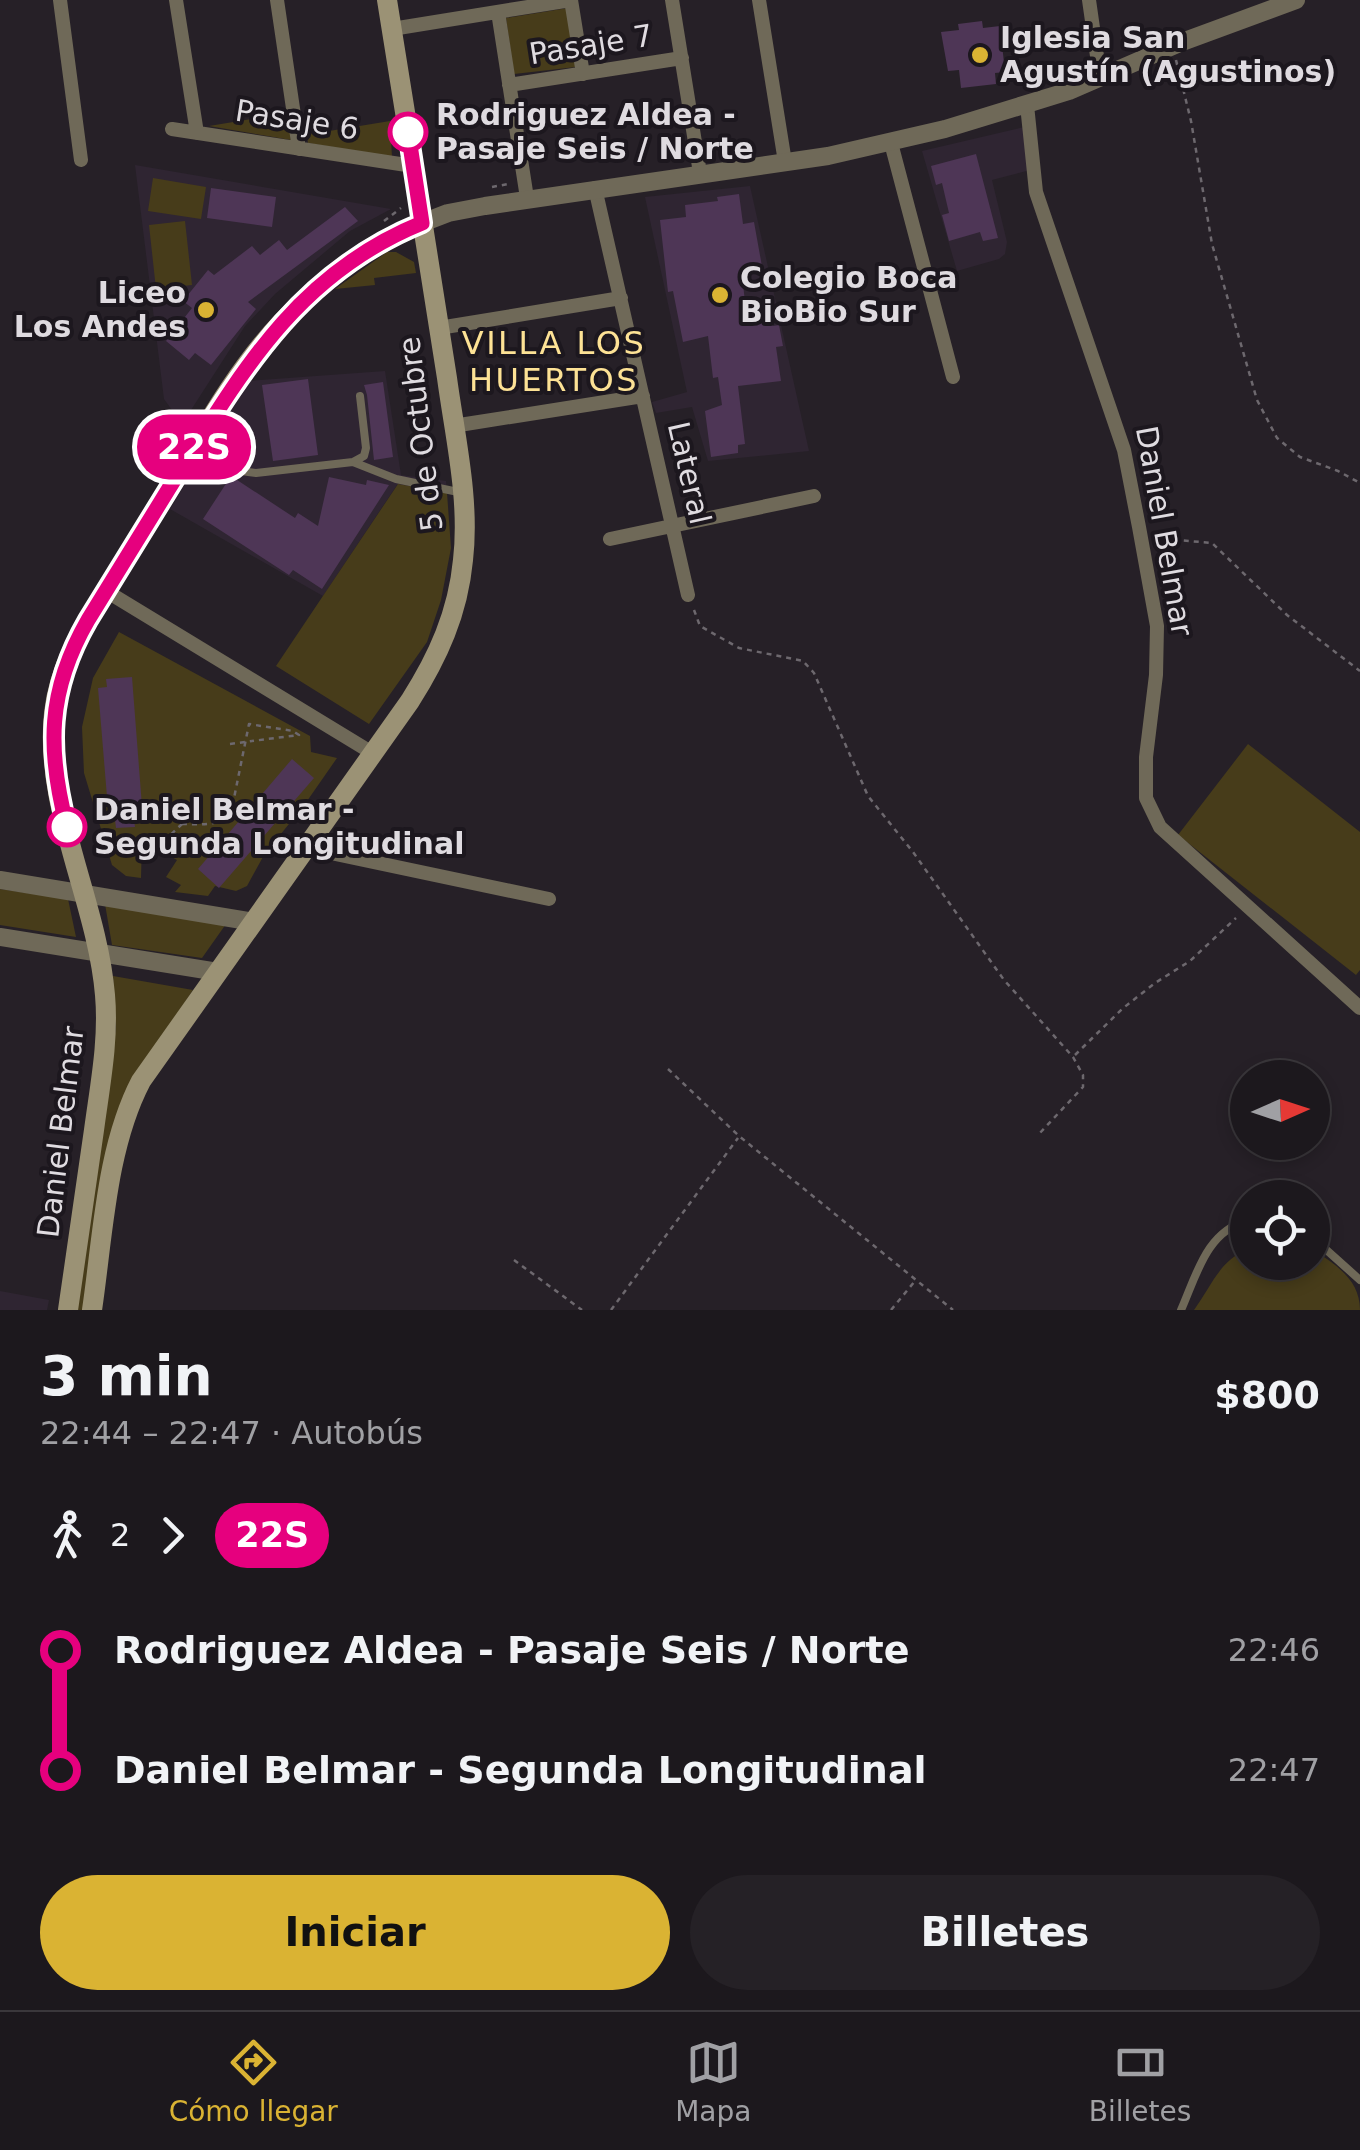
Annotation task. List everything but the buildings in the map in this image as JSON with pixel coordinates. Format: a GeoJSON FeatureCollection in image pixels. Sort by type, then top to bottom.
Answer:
{"type":"FeatureCollection","features":[{"type":"Feature","properties":{"kind":"main road","name":"5 de Octubre"},"geometry":{"type":"LineString","coordinates":[[218,972],[426,677],[456,606],[464,557],[463,494],[387,0]]}},
{"type":"Feature","properties":{"kind":"main road","name":"Daniel Belmar"},"geometry":{"type":"LineString","coordinates":[[68,1310],[105,1052],[106,1007],[100,953],[57,784],[53,727],[67,662],[106,591],[242,372],[282,322],[329,279],[420,213]]}},
{"type":"Feature","properties":{"kind":"main road"},"geometry":{"type":"LineString","coordinates":[[381,242],[408,248],[430,266]]}},
{"type":"Feature","properties":{"kind":"main road","name":"Daniel Belmar"},"geometry":{"type":"LineString","coordinates":[[92,1310],[114,1154],[126,1113],[150,1066],[218,972]]}},
{"type":"Feature","properties":{"kind":"street"},"geometry":{"type":"LineString","coordinates":[[60,0],[82,160]]}},
{"type":"Feature","properties":{"kind":"street"},"geometry":{"type":"LineString","coordinates":[[176,0],[197,132]]}},
{"type":"Feature","properties":{"kind":"street"},"geometry":{"type":"LineString","coordinates":[[277,0],[299,149]]}},
{"type":"Feature","properties":{"kind":"street"},"geometry":{"type":"LineString","coordinates":[[392,30],[571,0],[583,74]]}},
{"type":"Feature","properties":{"kind":"street"},"geometry":{"type":"LineString","coordinates":[[672,0],[700,174]]}},
{"type":"Feature","properties":{"kind":"street"},"geometry":{"type":"LineString","coordinates":[[760,0],[784,162]]}},
{"type":"Feature","properties":{"kind":"street"},"geometry":{"type":"LineString","coordinates":[[1089,0],[1100,77]]}},
{"type":"Feature","properties":{"kind":"street","name":"Daniel Belmar"},"geometry":{"type":"LineString","coordinates":[[420,213],[462,210],[526,190],[595,188],[891,143],[1027,106],[1296,0]]}},
{"type":"Feature","properties":{"kind":"street"},"geometry":{"type":"LineString","coordinates":[[498,12],[526,190]]}},
{"type":"Feature","properties":{"kind":"street","name":"Pasaje 7"},"geometry":{"type":"LineString","coordinates":[[509,85],[682,58]]}},
{"type":"Feature","properties":{"kind":"street","name":"Daniel Belmar"},"geometry":{"type":"LineString","coordinates":[[1027,106],[1036,192],[1124,450],[1157,626],[1146,798],[1160,827],[1360,1008]]}},
{"type":"Feature","properties":{"kind":"street","name":"Pasaje 6"},"geometry":{"type":"LineString","coordinates":[[172,129],[413,166]]}},
{"type":"Feature","properties":{"kind":"street"},"geometry":{"type":"LineString","coordinates":[[891,143],[953,377]]}},
{"type":"Feature","properties":{"kind":"street","name":"Lateral"},"geometry":{"type":"LineString","coordinates":[[595,188],[688,595]]}},
{"type":"Feature","properties":{"kind":"street"},"geometry":{"type":"LineString","coordinates":[[439,328],[620,298]]}},
{"type":"Feature","properties":{"kind":"street"},"geometry":{"type":"LineString","coordinates":[[454,426],[643,396]]}},
{"type":"Feature","properties":{"kind":"street"},"geometry":{"type":"LineString","coordinates":[[610,539],[814,496]]}},
{"type":"Feature","properties":{"kind":"street"},"geometry":{"type":"LineString","coordinates":[[106,591],[374,754]]}},
{"type":"Feature","properties":{"kind":"street"},"geometry":{"type":"LineString","coordinates":[[306,848],[549,899]]}},
{"type":"Feature","properties":{"kind":"street"},"geometry":{"type":"LineString","coordinates":[[0,880],[254,922]]}},
{"type":"Feature","properties":{"kind":"street"},"geometry":{"type":"LineString","coordinates":[[0,937],[218,972]]}},
{"type":"Feature","properties":{"kind":"lane"},"geometry":{"type":"LineString","coordinates":[[196,444],[231,469],[242,472],[353,462],[364,456],[366,448],[360,396]]}},
{"type":"Feature","properties":{"kind":"lane"},"geometry":{"type":"LineString","coordinates":[[353,462],[396,479],[463,494]]}},
{"type":"Feature","properties":{"kind":"lane"},"geometry":{"type":"LineString","coordinates":[[1181,1310],[1212,1244],[1230,1227]]}},
{"type":"Feature","properties":{"kind":"lane"},"geometry":{"type":"LineString","coordinates":[[1330,1253],[1360,1280]]}},
{"type":"Feature","properties":{"kind":"path"},"geometry":{"type":"LineString","coordinates":[[1172,46],[1188,106],[1212,244],[1257,400],[1277,438],[1300,457],[1360,482]]}},
{"type":"Feature","properties":{"kind":"path"},"geometry":{"type":"LineString","coordinates":[[488,188],[526,190]]}},
{"type":"Feature","properties":{"kind":"path"},"geometry":{"type":"LineString","coordinates":[[386,219],[402,207],[420,213]]}},
{"type":"Feature","properties":{"kind":"path"},"geometry":{"type":"LineString","coordinates":[[1142,545],[1177,540],[1212,544],[1288,615],[1360,671]]}},
{"type":"Feature","properties":{"kind":"path"},"geometry":{"type":"LineString","coordinates":[[688,595],[700,626],[739,648],[803,661],[814,673],[868,796],[1004,980],[1073,1057],[1083,1074],[1082,1087],[1038,1135]]}},
{"type":"Feature","properties":{"kind":"path"},"geometry":{"type":"LineString","coordinates":[[164,841],[182,824],[220,822],[231,814],[246,742],[249,724],[299,734],[246,742],[230,744]]}},
{"type":"Feature","properties":{"kind":"path"},"geometry":{"type":"LineString","coordinates":[[1073,1057],[1122,1009],[1190,961],[1248,907]]}},
{"type":"Feature","properties":{"kind":"path"},"geometry":{"type":"LineString","coordinates":[[668,1068],[739,1136],[953,1310]]}},
{"type":"Feature","properties":{"kind":"path"},"geometry":{"type":"LineString","coordinates":[[611,1310],[739,1136]]}},
{"type":"Feature","properties":{"kind":"path"},"geometry":{"type":"LineString","coordinates":[[514,1260],[582,1310]]}},
{"type":"Feature","properties":{"kind":"path"},"geometry":{"type":"LineString","coordinates":[[891,1310],[916,1280]]}},
{"type":"Feature","properties":{"kind":"shaded area"},"geometry":{"type":"Polygon","coordinates":[[[568,8],[576,67],[514,74],[506,18],[568,8]]]}},
{"type":"Feature","properties":{"kind":"shaded area"},"geometry":{"type":"Polygon","coordinates":[[[287,113],[291,140],[209,126],[287,113]]]}},
{"type":"Feature","properties":{"kind":"shaded area"},"geometry":{"type":"Polygon","coordinates":[[[390,121],[392,157],[308,143],[306,129],[323,132],[390,121]]]}},
{"type":"Feature","properties":{"kind":"shaded area"},"geometry":{"type":"Polygon","coordinates":[[[1024,127],[1030,170],[992,180],[1007,242],[1005,254],[957,271],[922,151],[1024,127]]]}},
{"type":"Feature","properties":{"kind":"shaded area","name":"Liceo Los Andes"},"geometry":{"type":"Polygon","coordinates":[[[135,165],[391,209],[350,231],[275,294],[245,326],[182,424],[164,399],[135,165]]]}},
{"type":"Feature","properties":{"kind":"shaded area"},"geometry":{"type":"Polygon","coordinates":[[[153,178],[206,187],[201,219],[148,211],[153,178]]]}},
{"type":"Feature","properties":{"kind":"shaded area","name":"Colegio Boca BioBio Sur"},"geometry":{"type":"Polygon","coordinates":[[[750,186],[809,451],[708,461],[692,407],[656,413],[652,402],[687,392],[645,197],[750,186]]]}},
{"type":"Feature","properties":{"kind":"shaded area"},"geometry":{"type":"Polygon","coordinates":[[[185,221],[192,285],[156,289],[149,225],[185,221]]]}},
{"type":"Feature","properties":{"kind":"shaded area"},"geometry":{"type":"Polygon","coordinates":[[[387,252],[396,252],[414,262],[416,273],[374,278],[375,285],[335,289],[387,252]]]}},
{"type":"Feature","properties":{"kind":"shaded area"},"geometry":{"type":"Polygon","coordinates":[[[385,371],[401,475],[446,481],[447,493],[397,485],[323,596],[170,509],[248,381],[385,371]]]}},
{"type":"Feature","properties":{"kind":"shaded area"},"geometry":{"type":"Polygon","coordinates":[[[398,484],[447,493],[451,548],[441,600],[427,642],[369,724],[276,666],[398,484]]]}},
{"type":"Feature","properties":{"kind":"shaded area"},"geometry":{"type":"Polygon","coordinates":[[[119,632],[310,736],[311,752],[337,758],[264,855],[247,886],[236,891],[215,886],[208,896],[175,892],[181,885],[166,877],[177,860],[142,840],[141,878],[126,876],[112,865],[84,773],[82,727],[93,678],[119,632]]]}},
{"type":"Feature","properties":{"kind":"shaded area"},"geometry":{"type":"Polygon","coordinates":[[[1248,744],[1360,832],[1360,970],[1356,975],[1178,835],[1248,744]]]}},
{"type":"Feature","properties":{"kind":"shaded area"},"geometry":{"type":"Polygon","coordinates":[[[0,889],[68,899],[76,937],[0,925],[0,889]]]}},
{"type":"Feature","properties":{"kind":"shaded area"},"geometry":{"type":"Polygon","coordinates":[[[105,904],[226,924],[202,958],[112,945],[105,904]]]}},
{"type":"Feature","properties":{"kind":"shaded area"},"geometry":{"type":"Polygon","coordinates":[[[113,976],[193,990],[133,1082],[84,1310],[76,1310],[116,1027],[113,976]]]}},
{"type":"Feature","properties":{"kind":"shaded area"},"geometry":{"type":"Polygon","coordinates":[[[1230,1260],[1230,1280],[1330,1280],[1330,1262],[1352,1283],[1360,1310],[1194,1310],[1230,1260]]]}},
{"type":"Feature","properties":{"kind":"shaded area"},"geometry":{"type":"Polygon","coordinates":[[[0,1291],[49,1300],[47,1310],[0,1310],[0,1291]]]}},
{"type":"Feature","properties":{"kind":"bus line","name":"22S"},"geometry":{"type":"LineString","coordinates":[[67,827],[54,764],[53,727],[58,692],[71,652],[234,382],[265,341],[305,299],[354,260],[422,223],[408,132]]}},
{"type":"Feature","properties":{"kind":"place","name":"Iglesia San Agustín (Agustinos)"},"geometry":{"type":"Point","coordinates":[980,55]}},
{"type":"Feature","properties":{"kind":"place","name":"Rodriguez Aldea - Pasaje Seis / Norte"},"geometry":{"type":"Point","coordinates":[408,132]}},
{"type":"Feature","properties":{"kind":"place","name":"Colegio Boca BioBio Sur"},"geometry":{"type":"Point","coordinates":[720,295]}},
{"type":"Feature","properties":{"kind":"place","name":"Liceo Los Andes"},"geometry":{"type":"Point","coordinates":[206,310]}},
{"type":"Feature","properties":{"kind":"place","name":"Daniel Belmar - Segunda Longitudinal"},"geometry":{"type":"Point","coordinates":[67,827]}},
{"type":"Feature","properties":{"kind":"district","name":"VILLA LOS HUERTOS"},"geometry":{"type":"Point","coordinates":[554,362]}}]}
